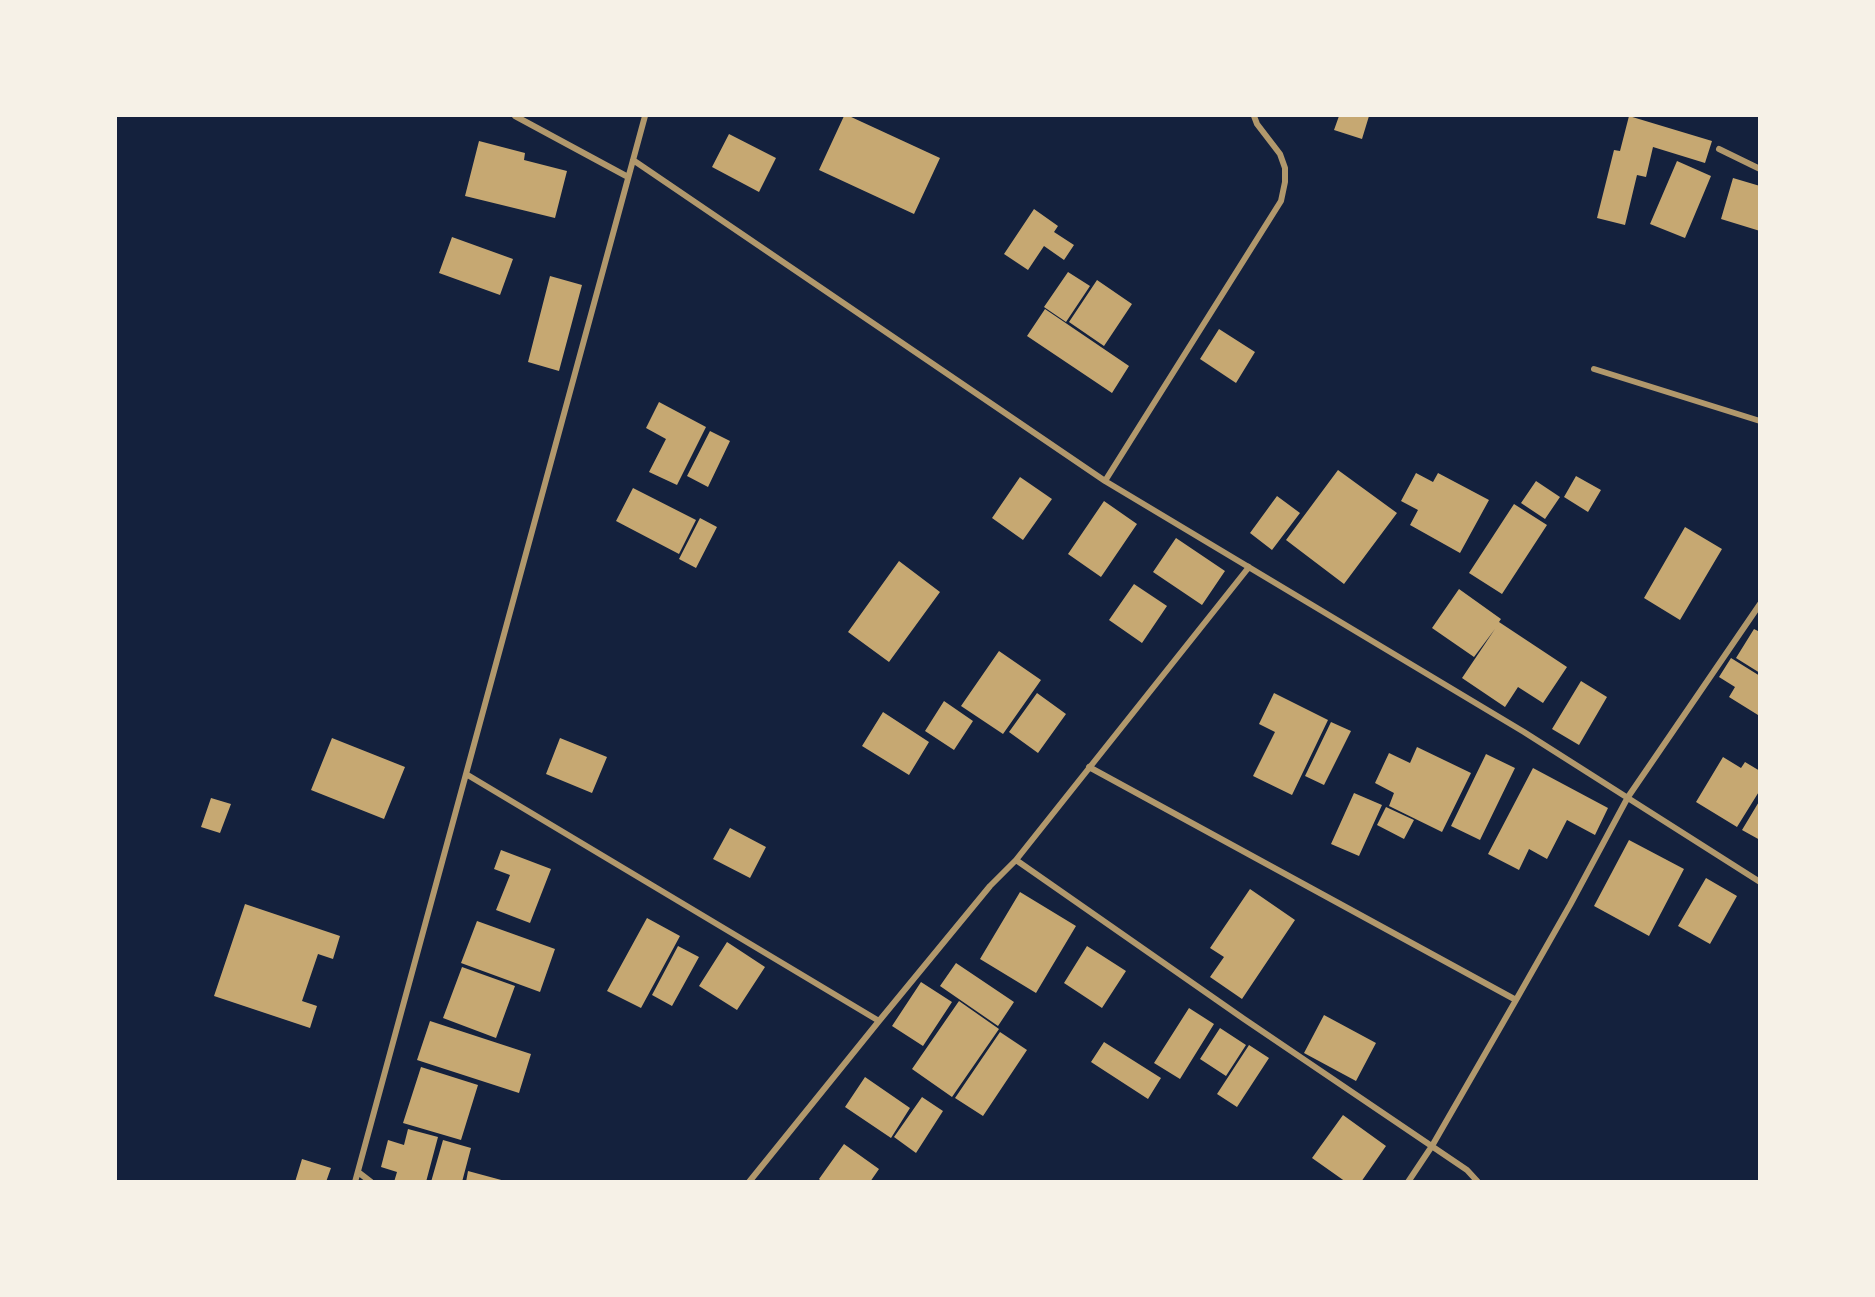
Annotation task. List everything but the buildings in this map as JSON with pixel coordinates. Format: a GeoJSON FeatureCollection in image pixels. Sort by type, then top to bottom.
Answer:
{"type":"FeatureCollection","features":[{"type":"Feature","properties":{"kind":"street"},"geometry":{"type":"LineString","coordinates":[[515,116],[628,177]]}},
{"type":"Feature","properties":{"kind":"street"},"geometry":{"type":"LineString","coordinates":[[355,1182],[645,116]]}},
{"type":"Feature","properties":{"kind":"street"},"geometry":{"type":"LineString","coordinates":[[1105,481],[1281,201],[1285,168],[1280,154],[1257,124],[1254,116]]}},
{"type":"Feature","properties":{"kind":"street"},"geometry":{"type":"LineString","coordinates":[[1719,149],[1760,169]]}},
{"type":"Feature","properties":{"kind":"street"},"geometry":{"type":"LineString","coordinates":[[633,160],[1105,481],[1524,732],[1760,882]]}},
{"type":"Feature","properties":{"kind":"street"},"geometry":{"type":"LineString","coordinates":[[1594,369],[1760,422]]}},
{"type":"Feature","properties":{"kind":"street"},"geometry":{"type":"LineString","coordinates":[[749,1182],[990,886],[1016,860],[1249,567]]}},
{"type":"Feature","properties":{"kind":"street"},"geometry":{"type":"LineString","coordinates":[[1408,1182],[1432,1146],[1516,1000],[1628,797],[1760,604]]}},
{"type":"Feature","properties":{"kind":"street"},"geometry":{"type":"LineString","coordinates":[[1089,767],[1516,1000]]}},
{"type":"Feature","properties":{"kind":"street"},"geometry":{"type":"LineString","coordinates":[[466,774],[879,1021]]}},
{"type":"Feature","properties":{"kind":"street"},"geometry":{"type":"LineString","coordinates":[[1016,860],[1260,1030],[1467,1170],[1478,1182]]}},
{"type":"Feature","properties":{"kind":"street"},"geometry":{"type":"LineString","coordinates":[[358,1172],[372,1182]]}}]}
